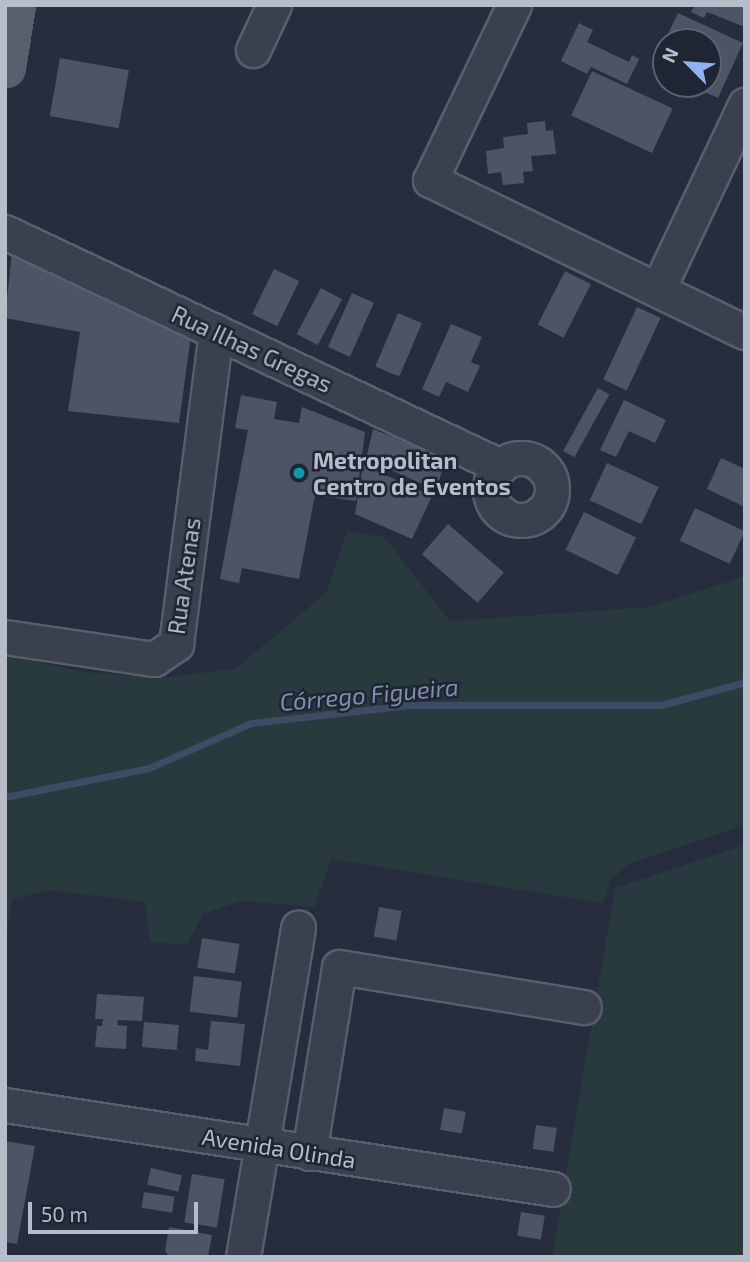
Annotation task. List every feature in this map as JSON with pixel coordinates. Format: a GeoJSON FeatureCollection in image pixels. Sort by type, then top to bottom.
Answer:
{"type":"FeatureCollection","features":[{"type":"Feature","properties":{"kind":"main road"},"geometry":{"type":"LineString","coordinates":[[5,67],[15,5]]}},
{"type":"Feature","properties":{"kind":"street"},"geometry":{"type":"LineString","coordinates":[[253,50],[274,5]]}},
{"type":"Feature","properties":{"kind":"street"},"geometry":{"type":"LineString","coordinates":[[514,5],[430,180],[745,332]]}},
{"type":"Feature","properties":{"kind":"street"},"geometry":{"type":"LineString","coordinates":[[658,289],[745,105]]}},
{"type":"Feature","properties":{"kind":"street","name":"Rua Ilhas Gregas"},"geometry":{"type":"LineString","coordinates":[[5,232],[500,466]]}},
{"type":"Feature","properties":{"kind":"street","name":"Rua Atenas"},"geometry":{"type":"LineString","coordinates":[[5,637],[154,659],[176,644],[216,332]]}},
{"type":"Feature","properties":{"kind":"street"},"geometry":{"type":"LineString","coordinates":[[243,1257],[298,928]]}},
{"type":"Feature","properties":{"kind":"street"},"geometry":{"type":"LineString","coordinates":[[309,1153],[339,968],[584,1007]]}},
{"type":"Feature","properties":{"kind":"street","name":"Avenida Olinda"},"geometry":{"type":"LineString","coordinates":[[5,1105],[553,1189]]}},
{"type":"Feature","properties":{"kind":"shaded area"},"geometry":{"type":"Polygon","coordinates":[[[347,531],[384,537],[450,621],[650,607],[745,576],[745,825],[631,863],[610,880],[603,903],[331,859],[314,907],[241,901],[203,914],[187,945],[150,942],[145,902],[49,890],[12,899],[5,947],[5,655],[84,672],[160,678],[235,669],[326,593],[347,531]]]}},
{"type":"Feature","properties":{"kind":"shaded area"},"geometry":{"type":"Polygon","coordinates":[[[745,845],[745,1257],[552,1257],[615,888],[745,845]]]}},
{"type":"Feature","properties":{"kind":"building"},"geometry":{"type":"Polygon","coordinates":[[[695,5],[745,5],[745,27],[707,12],[704,18],[691,12],[695,5]]]}},
{"type":"Feature","properties":{"kind":"building"},"geometry":{"type":"Polygon","coordinates":[[[678,13],[710,28],[671,28],[678,13]]]}},
{"type":"Feature","properties":{"kind":"building"},"geometry":{"type":"Polygon","coordinates":[[[579,23],[593,30],[587,42],[629,62],[632,55],[639,59],[627,84],[591,67],[587,74],[561,61],[579,23]]]}},
{"type":"Feature","properties":{"kind":"building"},"geometry":{"type":"Polygon","coordinates":[[[722,33],[743,43],[722,89],[722,33]]]}},
{"type":"Feature","properties":{"kind":"building"},"geometry":{"type":"Polygon","coordinates":[[[60,58],[129,70],[119,128],[50,116],[60,58]]]}},
{"type":"Feature","properties":{"kind":"building"},"geometry":{"type":"Polygon","coordinates":[[[592,71],[673,109],[652,153],[571,115],[592,71]]]}},
{"type":"Feature","properties":{"kind":"building"},"geometry":{"type":"Polygon","coordinates":[[[545,121],[546,131],[553,130],[556,154],[531,156],[533,171],[523,172],[524,183],[503,185],[501,172],[488,174],[486,151],[504,148],[503,137],[528,134],[527,123],[545,121]]]}},
{"type":"Feature","properties":{"kind":"building"},"geometry":{"type":"Polygon","coordinates":[[[12,252],[192,328],[179,423],[68,411],[80,332],[5,318],[12,252]]]}},
{"type":"Feature","properties":{"kind":"building"},"geometry":{"type":"Polygon","coordinates":[[[274,269],[299,281],[277,326],[252,314],[274,269]]]}},
{"type":"Feature","properties":{"kind":"building"},"geometry":{"type":"Polygon","coordinates":[[[565,271],[591,284],[564,338],[538,324],[565,271]]]}},
{"type":"Feature","properties":{"kind":"building"},"geometry":{"type":"Polygon","coordinates":[[[321,288],[342,299],[318,345],[297,334],[321,288]]]}},
{"type":"Feature","properties":{"kind":"building"},"geometry":{"type":"Polygon","coordinates":[[[352,293],[374,303],[350,357],[328,347],[352,293]]]}},
{"type":"Feature","properties":{"kind":"building"},"geometry":{"type":"Polygon","coordinates":[[[637,307],[661,318],[627,390],[603,380],[637,307]]]}},
{"type":"Feature","properties":{"kind":"building"},"geometry":{"type":"Polygon","coordinates":[[[398,313],[422,323],[399,377],[375,366],[398,313]]]}},
{"type":"Feature","properties":{"kind":"building"},"geometry":{"type":"Polygon","coordinates":[[[451,324],[482,337],[471,362],[480,366],[468,392],[446,382],[439,397],[422,389],[451,324]]]}},
{"type":"Feature","properties":{"kind":"building"},"geometry":{"type":"Polygon","coordinates":[[[598,388],[609,394],[574,457],[563,451],[598,388]]]}},
{"type":"Feature","properties":{"kind":"building","name":"Metropolitan Centro de Eventos"},"geometry":{"type":"Polygon","coordinates":[[[241,395],[277,402],[274,419],[299,423],[302,407],[365,432],[356,501],[315,495],[299,579],[242,568],[239,583],[220,579],[248,430],[235,428],[241,395]]]}},
{"type":"Feature","properties":{"kind":"building"},"geometry":{"type":"Polygon","coordinates":[[[624,400],[666,420],[655,443],[629,431],[616,457],[600,450],[624,400]]]}},
{"type":"Feature","properties":{"kind":"building"},"geometry":{"type":"Polygon","coordinates":[[[373,429],[446,459],[436,490],[366,459],[373,429]]]}},
{"type":"Feature","properties":{"kind":"building"},"geometry":{"type":"Polygon","coordinates":[[[721,458],[745,469],[745,507],[707,489],[721,458]]]}},
{"type":"Feature","properties":{"kind":"building"},"geometry":{"type":"Polygon","coordinates":[[[607,463],[659,487],[641,524],[590,500],[607,463]]]}},
{"type":"Feature","properties":{"kind":"building"},"geometry":{"type":"Polygon","coordinates":[[[363,465],[432,496],[412,539],[355,514],[363,465]]]}},
{"type":"Feature","properties":{"kind":"building"},"geometry":{"type":"Polygon","coordinates":[[[695,508],[745,531],[730,564],[680,541],[695,508]]]}},
{"type":"Feature","properties":{"kind":"building"},"geometry":{"type":"Polygon","coordinates":[[[584,512],[636,537],[618,575],[566,550],[584,512]]]}},
{"type":"Feature","properties":{"kind":"building"},"geometry":{"type":"Polygon","coordinates":[[[448,524],[504,573],[478,603],[422,554],[448,524]]]}},
{"type":"Feature","properties":{"kind":"building"},"geometry":{"type":"Polygon","coordinates":[[[379,907],[402,911],[396,941],[374,937],[379,907]]]}},
{"type":"Feature","properties":{"kind":"building"},"geometry":{"type":"Polygon","coordinates":[[[202,938],[240,944],[235,974],[197,968],[202,938]]]}},
{"type":"Feature","properties":{"kind":"building"},"geometry":{"type":"Polygon","coordinates":[[[194,976],[242,982],[237,1018],[190,1012],[194,976]]]}},
{"type":"Feature","properties":{"kind":"building"},"geometry":{"type":"Polygon","coordinates":[[[97,994],[144,997],[142,1021],[118,1020],[117,1025],[127,1026],[126,1049],[95,1047],[97,1026],[102,1026],[103,1019],[95,1019],[97,994]]]}},
{"type":"Feature","properties":{"kind":"building"},"geometry":{"type":"Polygon","coordinates":[[[211,1021],[245,1024],[240,1066],[195,1061],[196,1048],[208,1050],[211,1021]]]}},
{"type":"Feature","properties":{"kind":"building"},"geometry":{"type":"Polygon","coordinates":[[[144,1022],[179,1025],[177,1050],[142,1047],[144,1022]]]}},
{"type":"Feature","properties":{"kind":"building"},"geometry":{"type":"Polygon","coordinates":[[[444,1108],[466,1112],[462,1133],[440,1130],[444,1108]]]}},
{"type":"Feature","properties":{"kind":"building"},"geometry":{"type":"Polygon","coordinates":[[[536,1125],[557,1128],[553,1152],[533,1149],[536,1125]]]}},
{"type":"Feature","properties":{"kind":"building"},"geometry":{"type":"Polygon","coordinates":[[[5,1141],[35,1146],[17,1244],[5,1242],[5,1141]]]}},
{"type":"Feature","properties":{"kind":"building"},"geometry":{"type":"Polygon","coordinates":[[[151,1168],[182,1175],[178,1192],[147,1185],[151,1168]]]}},
{"type":"Feature","properties":{"kind":"building"},"geometry":{"type":"Polygon","coordinates":[[[192,1174],[225,1179],[217,1228],[184,1222],[192,1174]]]}},
{"type":"Feature","properties":{"kind":"building"},"geometry":{"type":"Polygon","coordinates":[[[144,1192],[175,1197],[172,1213],[141,1208],[144,1192]]]}},
{"type":"Feature","properties":{"kind":"building"},"geometry":{"type":"Polygon","coordinates":[[[521,1212],[545,1216],[541,1239],[517,1236],[521,1212]]]}},
{"type":"Feature","properties":{"kind":"building"},"geometry":{"type":"Polygon","coordinates":[[[169,1227],[212,1235],[208,1257],[170,1257],[165,1251],[169,1227]]]}},
{"type":"Feature","properties":{"kind":"waterway","name":"Córrego Figueira"},"geometry":{"type":"LineString","coordinates":[[5,797],[149,768],[251,723],[409,705],[661,705],[745,682]]}},
{"type":"Feature","properties":{"kind":"place","name":"Metropolitan Centro de Eventos"},"geometry":{"type":"Point","coordinates":[299,473]}}]}
